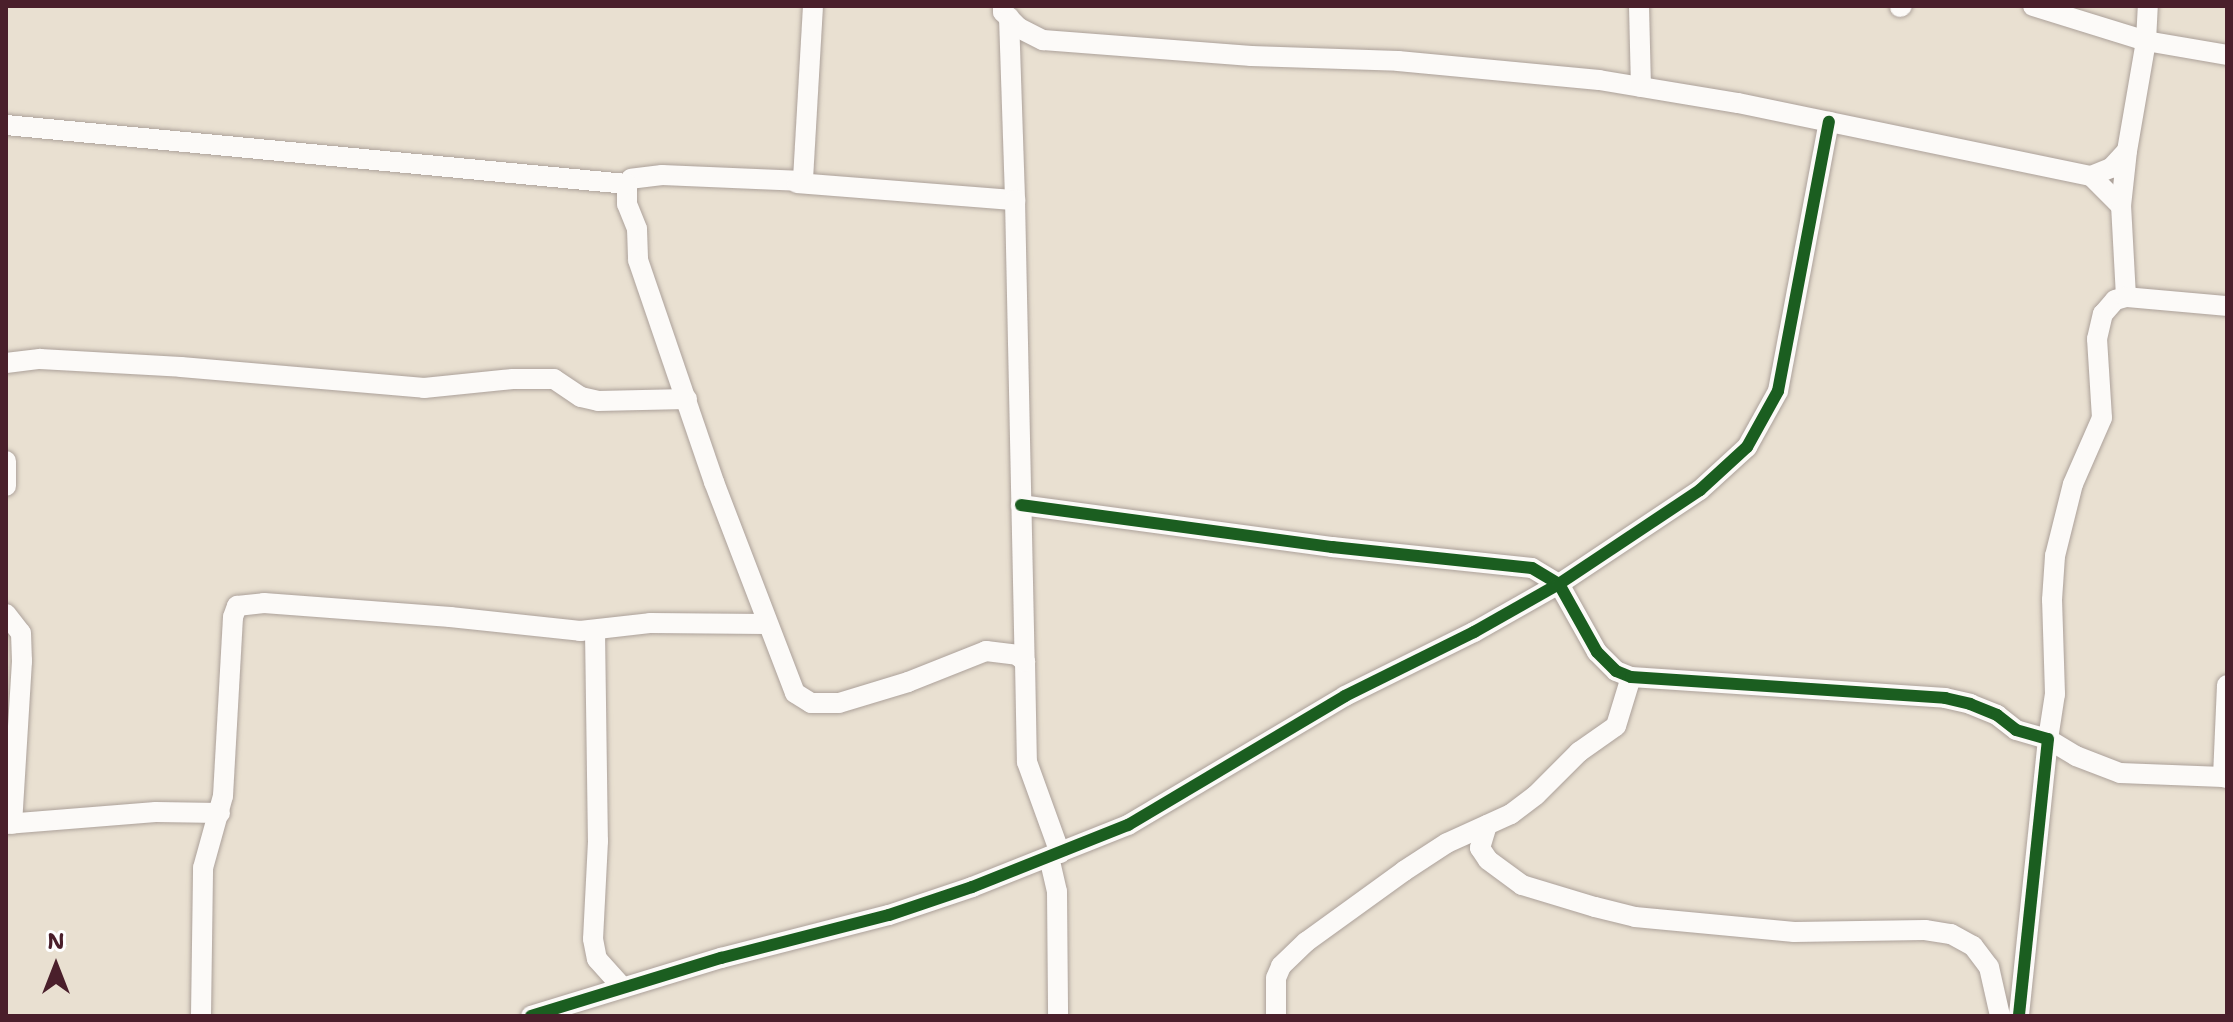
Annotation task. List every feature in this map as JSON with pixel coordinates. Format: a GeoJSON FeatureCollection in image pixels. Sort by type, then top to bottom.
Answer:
{"type":"FeatureCollection","features":[{"type":"Feature","properties":{"kind":"street"},"geometry":{"type":"LineString","coordinates":[[797,183],[805,177],[805,121],[813,6]]}},
{"type":"Feature","properties":{"kind":"street"},"geometry":{"type":"LineString","coordinates":[[1639,6],[1641,87]]}},
{"type":"Feature","properties":{"kind":"street"},"geometry":{"type":"LineString","coordinates":[[2033,6],[2146,41],[2227,55]]}},
{"type":"Feature","properties":{"kind":"street"},"geometry":{"type":"LineString","coordinates":[[2126,297],[2121,206],[2146,41],[2148,6]]}},
{"type":"Feature","properties":{"kind":"street"},"geometry":{"type":"LineString","coordinates":[[1006,12],[1028,34],[1043,40],[1104,47],[1398,61],[1641,87],[2091,176],[2121,206]]}},
{"type":"Feature","properties":{"kind":"street"},"geometry":{"type":"LineString","coordinates":[[1006,12],[1015,200],[1027,762],[1054,855],[1058,1016]]}},
{"type":"Feature","properties":{"kind":"street"},"geometry":{"type":"LineString","coordinates":[[531,1016],[621,986],[889,915],[1128,825],[1345,696],[1474,632],[1559,584],[1700,490],[1747,447],[1778,391],[1829,122]]}},
{"type":"Feature","properties":{"kind":"street"},"geometry":{"type":"LineString","coordinates":[[6,125],[627,184]]}},
{"type":"Feature","properties":{"kind":"street"},"geometry":{"type":"LineString","coordinates":[[2091,176],[2111,168],[2127,151]]}},
{"type":"Feature","properties":{"kind":"street"},"geometry":{"type":"LineString","coordinates":[[1015,200],[662,175],[631,179],[627,184],[627,204],[637,229],[638,260],[767,624],[795,693],[811,703],[839,703],[881,691],[986,651],[1012,652],[1025,662]]}},
{"type":"Feature","properties":{"kind":"street"},"geometry":{"type":"LineString","coordinates":[[2019,1016],[2055,694],[2052,600],[2055,556],[2073,484],[2102,418],[2097,339],[2100,322],[2115,300],[2126,297],[2227,306]]}},
{"type":"Feature","properties":{"kind":"street"},"geometry":{"type":"LineString","coordinates":[[6,363],[40,359],[181,367],[424,388],[513,379],[554,379],[581,397],[598,401],[687,399]]}},
{"type":"Feature","properties":{"kind":"street"},"geometry":{"type":"LineString","coordinates":[[6,461],[6,486]]}},
{"type":"Feature","properties":{"kind":"street"},"geometry":{"type":"LineString","coordinates":[[1021,505],[1332,547],[1532,568],[1559,584],[1597,652],[1616,671],[1631,677],[1945,698],[1997,715],[2016,730],[2048,739],[2076,756],[2120,773],[2225,778],[2227,685]]}},
{"type":"Feature","properties":{"kind":"street"},"geometry":{"type":"LineString","coordinates":[[1529,599],[1575,612]]}},
{"type":"Feature","properties":{"kind":"street"},"geometry":{"type":"LineString","coordinates":[[201,1016],[203,868],[220,813],[228,759],[233,617],[242,603],[595,631],[650,623],[767,624]]}},
{"type":"Feature","properties":{"kind":"street"},"geometry":{"type":"LineString","coordinates":[[6,614],[21,633],[9,824],[156,812],[220,813]]}},
{"type":"Feature","properties":{"kind":"street"},"geometry":{"type":"LineString","coordinates":[[595,631],[598,841],[593,939],[597,959],[621,986]]}},
{"type":"Feature","properties":{"kind":"street"},"geometry":{"type":"LineString","coordinates":[[1276,1016],[1276,978],[1281,966],[1306,942],[1436,850],[1487,825],[1536,795],[1579,752],[1609,733],[1621,718],[1631,677]]}},
{"type":"Feature","properties":{"kind":"street"},"geometry":{"type":"LineString","coordinates":[[1487,825],[1481,843],[1482,853],[1522,885],[1543,894],[1635,917],[1794,932],[1925,930],[1951,934],[1973,946],[1989,967],[2000,1016]]}},
{"type":"Feature","properties":{"kind":"cycle path"},"geometry":{"type":"LineString","coordinates":[[531,1016],[721,958],[889,915],[972,887],[1128,825],[1345,696],[1474,632],[1559,584],[1700,490],[1747,447],[1778,391],[1829,122]]}},
{"type":"Feature","properties":{"kind":"cycle path"},"geometry":{"type":"LineString","coordinates":[[1021,505],[1332,547],[1532,568],[1559,584],[1597,652],[1616,671],[1631,677],[1945,698],[1970,704],[1997,715],[2016,730],[2048,739],[2019,1016]]}}]}
